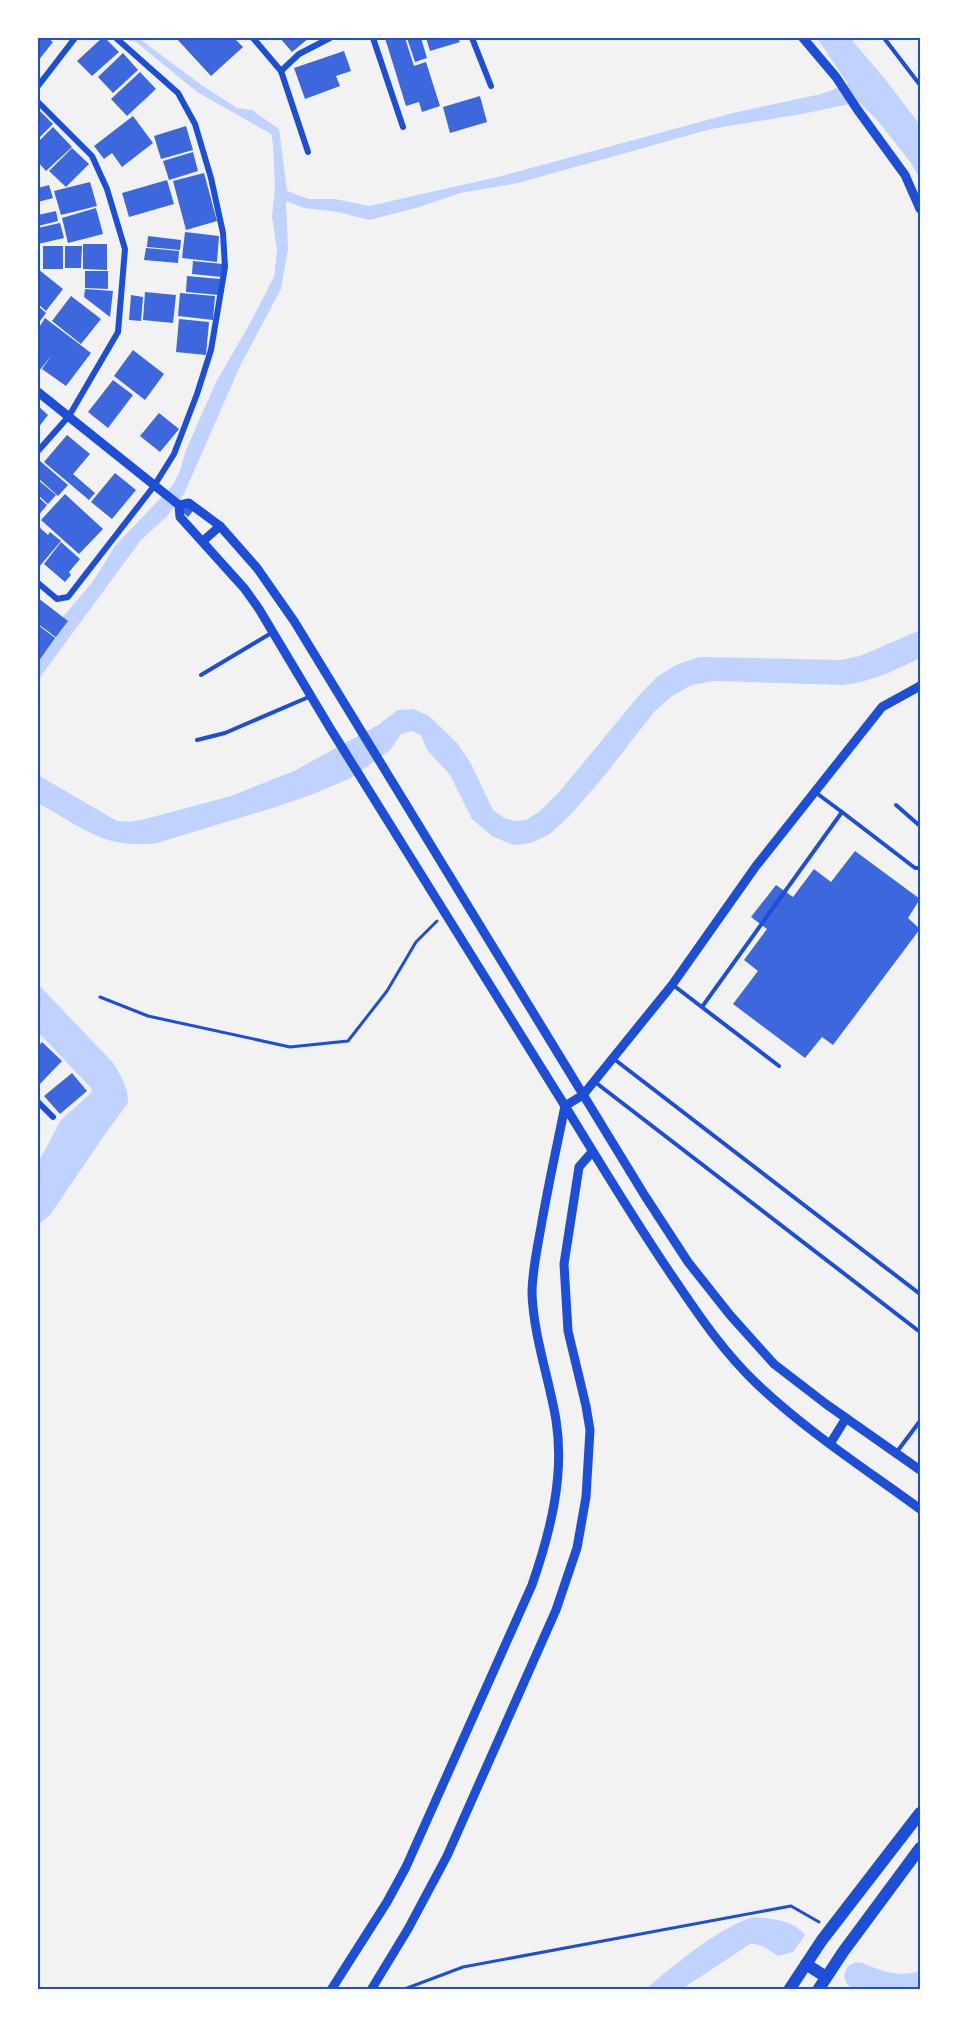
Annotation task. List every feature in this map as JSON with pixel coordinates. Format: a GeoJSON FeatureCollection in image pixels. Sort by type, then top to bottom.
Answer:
{"type":"FeatureCollection","features":[{"type":"Feature","properties":{"kind":"main road"},"geometry":{"type":"LineString","coordinates":[[789,1989],[822,1940],[921,1813]]}},
{"type":"Feature","properties":{"kind":"main road"},"geometry":{"type":"LineString","coordinates":[[818,1989],[921,1848]]}},
{"type":"Feature","properties":{"kind":"main road"},"geometry":{"type":"LineString","coordinates":[[808,1961],[828,1973]]}},
{"type":"Feature","properties":{"kind":"street"},"geometry":{"type":"LineString","coordinates":[[38,86],[75,38]]}},
{"type":"Feature","properties":{"kind":"street"},"geometry":{"type":"LineString","coordinates":[[38,584],[57,599],[68,597],[158,489],[174,454],[212,350],[225,267],[224,233],[195,124],[178,93],[116,38]]}},
{"type":"Feature","properties":{"kind":"street"},"geometry":{"type":"LineString","coordinates":[[253,38],[281,71],[308,152]]}},
{"type":"Feature","properties":{"kind":"street"},"geometry":{"type":"LineString","coordinates":[[281,71],[299,54],[330,38]]}},
{"type":"Feature","properties":{"kind":"street"},"geometry":{"type":"LineString","coordinates":[[373,38],[403,127]]}},
{"type":"Feature","properties":{"kind":"street"},"geometry":{"type":"LineString","coordinates":[[472,38],[491,86]]}},
{"type":"Feature","properties":{"kind":"street"},"geometry":{"type":"LineString","coordinates":[[803,38],[836,76],[856,109],[905,175],[921,209]]}},
{"type":"Feature","properties":{"kind":"street"},"geometry":{"type":"LineString","coordinates":[[38,102],[92,156],[107,189],[125,249],[118,332],[69,416],[38,451]]}},
{"type":"Feature","properties":{"kind":"street"},"geometry":{"type":"LineString","coordinates":[[38,392],[178,505],[180,517],[244,588],[592,1152],[710,1332],[756,1382],[808,1428],[921,1509]]}},
{"type":"Feature","properties":{"kind":"street"},"geometry":{"type":"LineString","coordinates":[[178,505],[189,503],[220,526],[256,568],[288,612],[583,1095],[688,1262],[730,1315],[774,1364],[921,1470]]}},
{"type":"Feature","properties":{"kind":"street"},"geometry":{"type":"LineString","coordinates":[[203,541],[220,526]]}},
{"type":"Feature","properties":{"kind":"street"},"geometry":{"type":"LineString","coordinates":[[331,1989],[387,1902],[420,1839],[532,1585],[543,1554],[554,1506],[558,1436],[535,1324],[533,1278],[565,1106],[583,1095],[672,985],[756,866],[882,706],[921,687]]}},
{"type":"Feature","properties":{"kind":"street"},"geometry":{"type":"LineString","coordinates":[[38,1102],[52,1117]]}},
{"type":"Feature","properties":{"kind":"street"},"geometry":{"type":"LineString","coordinates":[[371,1989],[413,1920],[447,1856],[556,1610],[577,1548],[586,1497],[590,1430],[568,1331],[564,1264],[579,1167],[592,1152]]}},
{"type":"Feature","properties":{"kind":"street"},"geometry":{"type":"LineString","coordinates":[[830,1444],[846,1418]]}},
{"type":"Feature","properties":{"kind":"lane"},"geometry":{"type":"LineString","coordinates":[[884,38],[921,85]]}},
{"type":"Feature","properties":{"kind":"lane"},"geometry":{"type":"LineString","coordinates":[[201,675],[273,632]]}},
{"type":"Feature","properties":{"kind":"lane"},"geometry":{"type":"LineString","coordinates":[[198,740],[225,733],[311,696]]}},
{"type":"Feature","properties":{"kind":"lane"},"geometry":{"type":"LineString","coordinates":[[815,792],[915,867],[921,868]]}},
{"type":"Feature","properties":{"kind":"lane"},"geometry":{"type":"LineString","coordinates":[[896,805],[921,826]]}},
{"type":"Feature","properties":{"kind":"lane"},"geometry":{"type":"LineString","coordinates":[[702,1007],[843,812]]}},
{"type":"Feature","properties":{"kind":"lane"},"geometry":{"type":"LineString","coordinates":[[672,985],[779,1066]]}},
{"type":"Feature","properties":{"kind":"lane"},"geometry":{"type":"LineString","coordinates":[[613,1058],[921,1294]]}},
{"type":"Feature","properties":{"kind":"lane"},"geometry":{"type":"LineString","coordinates":[[594,1082],[921,1332]]}},
{"type":"Feature","properties":{"kind":"lane"},"geometry":{"type":"LineString","coordinates":[[896,1453],[921,1421]]}},
{"type":"Feature","properties":{"kind":"path"},"geometry":{"type":"LineString","coordinates":[[100,997],[148,1016],[290,1047],[348,1041],[387,991],[416,942],[445,913]]}},
{"type":"Feature","properties":{"kind":"path"},"geometry":{"type":"LineString","coordinates":[[402,1989],[463,1967],[791,1906],[831,1929]]}},
{"type":"Feature","properties":{"kind":"water"},"geometry":{"type":"Polygon","coordinates":[[[120,38],[141,40],[200,84],[237,108],[252,110],[279,129],[287,191],[309,199],[335,199],[369,206],[502,176],[733,113],[821,94],[848,84],[817,38],[850,38],[920,125],[920,179],[911,163],[878,121],[859,102],[711,129],[518,183],[460,193],[416,208],[369,220],[338,212],[304,208],[286,201],[288,249],[281,289],[240,366],[184,494],[167,516],[141,540],[38,680],[38,652],[52,630],[94,580],[115,546],[173,485],[216,382],[274,277],[277,250],[272,216],[275,188],[271,134],[197,92],[136,42],[120,38]]]}},
{"type":"Feature","properties":{"kind":"water"},"geometry":{"type":"Polygon","coordinates":[[[920,630],[920,658],[873,679],[842,685],[713,681],[692,685],[672,696],[654,712],[601,780],[570,815],[550,834],[531,843],[513,845],[492,836],[472,819],[450,775],[427,750],[421,735],[412,731],[401,734],[390,750],[351,778],[279,806],[157,843],[138,844],[108,840],[94,835],[38,803],[38,775],[117,821],[130,822],[145,819],[231,796],[294,771],[378,725],[398,710],[413,709],[429,716],[458,744],[471,764],[493,810],[504,818],[515,821],[526,820],[539,812],[560,791],[641,693],[658,676],[676,665],[699,657],[841,660],[860,656],[920,630]]]}},
{"type":"Feature","properties":{"kind":"water"},"geometry":{"type":"Polygon","coordinates":[[[38,984],[114,1064],[123,1080],[128,1103],[50,1215],[38,1225],[38,1163],[61,1120],[92,1092],[91,1088],[38,1032],[38,984]]]}},
{"type":"Feature","properties":{"kind":"water"},"geometry":{"type":"Polygon","coordinates":[[[754,1917],[788,1923],[805,1935],[793,1952],[778,1956],[761,1946],[750,1944],[682,1989],[646,1989],[712,1937],[741,1921],[754,1917]]]}},
{"type":"Feature","properties":{"kind":"building"},"geometry":{"type":"Polygon","coordinates":[[[38,38],[47,38],[53,42],[38,61],[38,38]]]}},
{"type":"Feature","properties":{"kind":"building"},"geometry":{"type":"Polygon","coordinates":[[[102,38],[105,38],[119,52],[92,76],[77,61],[102,38]]]}},
{"type":"Feature","properties":{"kind":"building"},"geometry":{"type":"Polygon","coordinates":[[[176,38],[234,38],[243,47],[211,76],[176,38]]]}},
{"type":"Feature","properties":{"kind":"building"},"geometry":{"type":"Polygon","coordinates":[[[280,38],[309,38],[292,52],[280,38]]]}},
{"type":"Feature","properties":{"kind":"building"},"geometry":{"type":"Polygon","coordinates":[[[385,38],[405,38],[414,66],[426,62],[440,106],[422,112],[419,102],[406,106],[385,38]]]}},
{"type":"Feature","properties":{"kind":"building"},"geometry":{"type":"Polygon","coordinates":[[[407,38],[421,38],[427,58],[415,62],[407,38]]]}},
{"type":"Feature","properties":{"kind":"building"},"geometry":{"type":"Polygon","coordinates":[[[426,38],[458,38],[460,42],[430,51],[426,38]]]}},
{"type":"Feature","properties":{"kind":"building"},"geometry":{"type":"Polygon","coordinates":[[[344,51],[351,71],[336,76],[340,86],[305,99],[294,68],[344,51]]]}},
{"type":"Feature","properties":{"kind":"building"},"geometry":{"type":"Polygon","coordinates":[[[123,53],[138,70],[113,93],[98,77],[123,53]]]}},
{"type":"Feature","properties":{"kind":"building"},"geometry":{"type":"Polygon","coordinates":[[[140,72],[156,89],[127,116],[111,99],[140,72]]]}},
{"type":"Feature","properties":{"kind":"building"},"geometry":{"type":"Polygon","coordinates":[[[480,96],[487,122],[450,133],[443,107],[480,96]]]}},
{"type":"Feature","properties":{"kind":"building"},"geometry":{"type":"Polygon","coordinates":[[[38,109],[53,124],[38,139],[38,109]]]}},
{"type":"Feature","properties":{"kind":"building"},"geometry":{"type":"Polygon","coordinates":[[[133,116],[153,143],[122,167],[112,153],[104,159],[94,146],[133,116]]]}},
{"type":"Feature","properties":{"kind":"building"},"geometry":{"type":"Polygon","coordinates":[[[186,126],[193,150],[161,159],[154,136],[186,126]]]}},
{"type":"Feature","properties":{"kind":"building"},"geometry":{"type":"Polygon","coordinates":[[[53,127],[72,147],[46,171],[38,162],[38,142],[53,127]]]}},
{"type":"Feature","properties":{"kind":"building"},"geometry":{"type":"Polygon","coordinates":[[[72,148],[89,164],[66,187],[49,171],[72,148]]]}},
{"type":"Feature","properties":{"kind":"building"},"geometry":{"type":"Polygon","coordinates":[[[193,152],[198,171],[169,180],[163,161],[193,152]]]}},
{"type":"Feature","properties":{"kind":"building"},"geometry":{"type":"Polygon","coordinates":[[[204,173],[217,221],[186,230],[173,181],[204,173]]]}},
{"type":"Feature","properties":{"kind":"building"},"geometry":{"type":"Polygon","coordinates":[[[167,180],[174,204],[129,217],[122,193],[167,180]]]}},
{"type":"Feature","properties":{"kind":"building"},"geometry":{"type":"Polygon","coordinates":[[[90,182],[97,206],[61,215],[54,191],[90,182]]]}},
{"type":"Feature","properties":{"kind":"building"},"geometry":{"type":"Polygon","coordinates":[[[49,185],[53,198],[38,202],[38,188],[49,185]]]}},
{"type":"Feature","properties":{"kind":"building"},"geometry":{"type":"Polygon","coordinates":[[[96,208],[103,234],[68,243],[62,218],[96,208]]]}},
{"type":"Feature","properties":{"kind":"building"},"geometry":{"type":"Polygon","coordinates":[[[56,211],[58,221],[38,226],[38,215],[56,211]]]}},
{"type":"Feature","properties":{"kind":"building"},"geometry":{"type":"Polygon","coordinates":[[[60,223],[64,238],[38,244],[38,228],[60,223]]]}},
{"type":"Feature","properties":{"kind":"building"},"geometry":{"type":"Polygon","coordinates":[[[185,232],[219,236],[217,262],[182,258],[185,232]]]}},
{"type":"Feature","properties":{"kind":"building"},"geometry":{"type":"Polygon","coordinates":[[[148,236],[181,240],[180,250],[147,247],[148,236]]]}},
{"type":"Feature","properties":{"kind":"building"},"geometry":{"type":"Polygon","coordinates":[[[83,244],[107,244],[107,270],[83,269],[83,244]]]}},
{"type":"Feature","properties":{"kind":"building"},"geometry":{"type":"Polygon","coordinates":[[[43,246],[63,246],[63,269],[43,269],[43,246]]]}},
{"type":"Feature","properties":{"kind":"building"},"geometry":{"type":"Polygon","coordinates":[[[65,246],[82,246],[81,268],[65,268],[65,246]]]}},
{"type":"Feature","properties":{"kind":"building"},"geometry":{"type":"Polygon","coordinates":[[[38,248],[40,248],[40,265],[38,265],[38,248]]]}},
{"type":"Feature","properties":{"kind":"building"},"geometry":{"type":"Polygon","coordinates":[[[146,248],[179,251],[178,263],[144,260],[146,248]]]}},
{"type":"Feature","properties":{"kind":"building"},"geometry":{"type":"Polygon","coordinates":[[[193,261],[223,264],[222,277],[192,274],[193,261]]]}},
{"type":"Feature","properties":{"kind":"building"},"geometry":{"type":"Polygon","coordinates":[[[38,269],[63,289],[46,311],[38,304],[38,269]]]}},
{"type":"Feature","properties":{"kind":"building"},"geometry":{"type":"Polygon","coordinates":[[[85,271],[108,271],[108,289],[85,288],[85,271]]]}},
{"type":"Feature","properties":{"kind":"building"},"geometry":{"type":"Polygon","coordinates":[[[187,276],[220,279],[219,295],[186,292],[187,276]]]}},
{"type":"Feature","properties":{"kind":"building"},"geometry":{"type":"Polygon","coordinates":[[[85,289],[113,291],[110,317],[84,297],[85,289]]]}},
{"type":"Feature","properties":{"kind":"building"},"geometry":{"type":"Polygon","coordinates":[[[145,292],[176,295],[173,323],[143,320],[145,292]]]}},
{"type":"Feature","properties":{"kind":"building"},"geometry":{"type":"Polygon","coordinates":[[[180,293],[215,296],[213,320],[178,316],[180,293]]]}},
{"type":"Feature","properties":{"kind":"building"},"geometry":{"type":"Polygon","coordinates":[[[131,295],[143,297],[141,321],[129,320],[131,295]]]}},
{"type":"Feature","properties":{"kind":"building"},"geometry":{"type":"Polygon","coordinates":[[[71,296],[101,319],[81,344],[52,321],[71,296]]]}},
{"type":"Feature","properties":{"kind":"building"},"geometry":{"type":"Polygon","coordinates":[[[38,306],[46,313],[38,324],[38,306]]]}},
{"type":"Feature","properties":{"kind":"building"},"geometry":{"type":"Polygon","coordinates":[[[45,318],[91,353],[66,386],[42,369],[51,356],[38,370],[38,329],[45,318]]]}},
{"type":"Feature","properties":{"kind":"building"},"geometry":{"type":"Polygon","coordinates":[[[179,319],[209,322],[206,355],[176,352],[179,319]]]}},
{"type":"Feature","properties":{"kind":"building"},"geometry":{"type":"Polygon","coordinates":[[[133,350],[164,374],[145,400],[114,376],[133,350]]]}},
{"type":"Feature","properties":{"kind":"building"},"geometry":{"type":"Polygon","coordinates":[[[113,380],[133,395],[108,428],[88,412],[113,380]]]}},
{"type":"Feature","properties":{"kind":"building"},"geometry":{"type":"Polygon","coordinates":[[[38,406],[48,415],[38,428],[38,406]]]}},
{"type":"Feature","properties":{"kind":"building"},"geometry":{"type":"Polygon","coordinates":[[[159,413],[179,429],[160,452],[140,436],[159,413]]]}},
{"type":"Feature","properties":{"kind":"building"},"geometry":{"type":"Polygon","coordinates":[[[67,435],[90,454],[73,474],[95,493],[89,500],[44,462],[67,435]]]}},
{"type":"Feature","properties":{"kind":"building"},"geometry":{"type":"Polygon","coordinates":[[[40,461],[68,485],[58,496],[38,478],[40,461]]]}},
{"type":"Feature","properties":{"kind":"building"},"geometry":{"type":"Polygon","coordinates":[[[115,473],[136,490],[112,519],[91,502],[115,473]]]}},
{"type":"Feature","properties":{"kind":"building"},"geometry":{"type":"Polygon","coordinates":[[[38,480],[56,495],[48,504],[38,495],[38,480]]]}},
{"type":"Feature","properties":{"kind":"building"},"geometry":{"type":"Polygon","coordinates":[[[65,494],[103,529],[79,554],[41,520],[65,494]]]}},
{"type":"Feature","properties":{"kind":"building"},"geometry":{"type":"Polygon","coordinates":[[[38,497],[47,505],[38,516],[38,497]]]}},
{"type":"Feature","properties":{"kind":"building"},"geometry":{"type":"Polygon","coordinates":[[[187,506],[193,511],[188,517],[182,511],[187,506]]]}},
{"type":"Feature","properties":{"kind":"building"},"geometry":{"type":"Polygon","coordinates":[[[38,526],[48,535],[50,532],[61,541],[38,568],[38,526]]]}},
{"type":"Feature","properties":{"kind":"building"},"geometry":{"type":"Polygon","coordinates":[[[61,542],[80,559],[69,572],[71,575],[65,582],[44,564],[61,542]]]}},
{"type":"Feature","properties":{"kind":"building"},"geometry":{"type":"Polygon","coordinates":[[[38,598],[68,621],[56,637],[38,624],[38,598]]]}},
{"type":"Feature","properties":{"kind":"building"},"geometry":{"type":"Polygon","coordinates":[[[38,625],[55,638],[38,662],[38,625]]]}},
{"type":"Feature","properties":{"kind":"building"},"geometry":{"type":"Polygon","coordinates":[[[855,851],[920,899],[908,918],[920,929],[833,1045],[822,1037],[805,1058],[733,1004],[758,971],[744,960],[767,929],[751,917],[776,885],[793,897],[814,869],[831,882],[855,851]]]}},
{"type":"Feature","properties":{"kind":"building"},"geometry":{"type":"Polygon","coordinates":[[[42,1042],[62,1061],[38,1086],[38,1047],[42,1042]]]}},
{"type":"Feature","properties":{"kind":"building"},"geometry":{"type":"Polygon","coordinates":[[[72,1073],[87,1091],[60,1114],[44,1096],[72,1073]]]}},
{"type":"Feature","properties":{"kind":"waterway"},"geometry":{"type":"LineString","coordinates":[[858,1976],[889,1986],[920,1985]]}}]}
